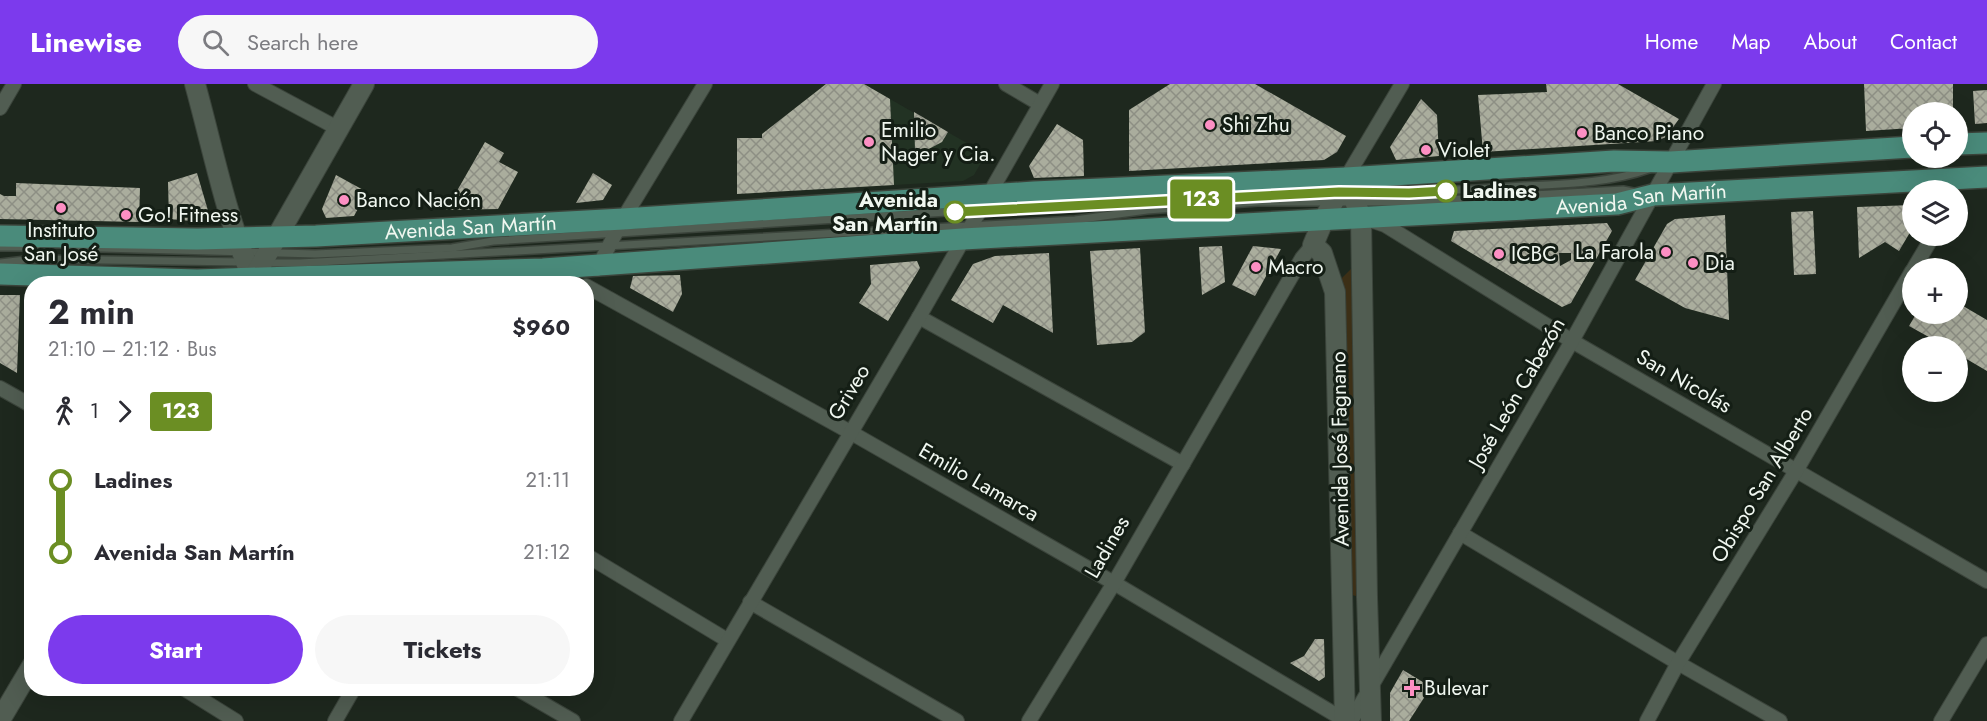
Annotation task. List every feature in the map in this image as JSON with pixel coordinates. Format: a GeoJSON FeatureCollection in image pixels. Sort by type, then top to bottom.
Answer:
{"type":"FeatureCollection","features":[{"type":"Feature","properties":{"kind":"main road"},"geometry":{"type":"LineString","coordinates":[[1968,143],[1987,142]]}},
{"type":"Feature","properties":{"kind":"main road","name":"Avenida San Martín"},"geometry":{"type":"LineString","coordinates":[[8,242],[254,258],[566,267],[604,256],[967,232],[1344,200],[1614,161],[1671,162],[1902,148]]}},
{"type":"Feature","properties":{"kind":"main road","name":"Avenida San Martín"},"geometry":{"type":"LineString","coordinates":[[207,276],[254,258],[620,227],[983,203],[1046,191],[1344,200],[1617,204],[1653,195],[1970,183]]}},
{"type":"Feature","properties":{"kind":"main road","name":"Avenida San Martín"},"geometry":{"type":"LineString","coordinates":[[0,274],[66,276]]}},
{"type":"Feature","properties":{"kind":"street"},"geometry":{"type":"LineString","coordinates":[[0,108],[14,84]]}},
{"type":"Feature","properties":{"kind":"street"},"geometry":{"type":"LineString","coordinates":[[195,84],[254,258]]}},
{"type":"Feature","properties":{"kind":"street"},"geometry":{"type":"LineString","coordinates":[[255,84],[339,129]]}},
{"type":"Feature","properties":{"kind":"street"},"geometry":{"type":"LineString","coordinates":[[254,258],[339,129],[364,84]]}},
{"type":"Feature","properties":{"kind":"street"},"geometry":{"type":"LineString","coordinates":[[592,276],[705,84]]}},
{"type":"Feature","properties":{"kind":"street"},"geometry":{"type":"LineString","coordinates":[[1006,84],[1040,104]]}},
{"type":"Feature","properties":{"kind":"street","name":"Griveo"},"geometry":{"type":"LineString","coordinates":[[681,721],[919,317],[1052,84]]}},
{"type":"Feature","properties":{"kind":"street","name":"Ladines"},"geometry":{"type":"LineString","coordinates":[[1029,721],[1114,583],[1302,258],[1344,200],[1402,84]]}},
{"type":"Feature","properties":{"kind":"street","name":"José León Cabezón"},"geometry":{"type":"LineString","coordinates":[[1351,721],[1572,341],[1714,84]]}},
{"type":"Feature","properties":{"kind":"street","name":"San Nicolás"},"geometry":{"type":"LineString","coordinates":[[1344,200],[1572,341],[1987,581]]}},
{"type":"Feature","properties":{"kind":"street","name":"Avenida José Fagnano"},"geometry":{"type":"LineString","coordinates":[[1344,200],[1371,721]]}},
{"type":"Feature","properties":{"kind":"street","name":"Avenida José Fagnano"},"geometry":{"type":"LineString","coordinates":[[1313,245],[1322,253],[1335,292],[1346,721]]}},
{"type":"Feature","properties":{"kind":"street","name":"Emilio Lamarca"},"geometry":{"type":"LineString","coordinates":[[566,267],[575,276]]}},
{"type":"Feature","properties":{"kind":"street","name":"Obispo San Alberto"},"geometry":{"type":"LineString","coordinates":[[1647,721],[1678,663],[1796,471],[1902,289]]}},
{"type":"Feature","properties":{"kind":"street","name":"Emilio Lamarca"},"geometry":{"type":"LineString","coordinates":[[594,290],[850,432],[1114,583],[1346,721]]}},
{"type":"Feature","properties":{"kind":"street"},"geometry":{"type":"LineString","coordinates":[[919,317],[1183,464]]}},
{"type":"Feature","properties":{"kind":"street"},"geometry":{"type":"LineString","coordinates":[[0,388],[24,402]]}},
{"type":"Feature","properties":{"kind":"street"},"geometry":{"type":"LineString","coordinates":[[1460,533],[1780,721]]}},
{"type":"Feature","properties":{"kind":"street"},"geometry":{"type":"LineString","coordinates":[[594,560],[727,640]]}},
{"type":"Feature","properties":{"kind":"street"},"geometry":{"type":"LineString","coordinates":[[750,602],[957,721]]}},
{"type":"Feature","properties":{"kind":"street"},"geometry":{"type":"LineString","coordinates":[[1941,721],[1987,644]]}},
{"type":"Feature","properties":{"kind":"street"},"geometry":{"type":"LineString","coordinates":[[0,720],[24,680]]}},
{"type":"Feature","properties":{"kind":"street"},"geometry":{"type":"LineString","coordinates":[[196,696],[237,721]]}},
{"type":"Feature","properties":{"kind":"street"},"geometry":{"type":"LineString","coordinates":[[335,721],[349,696]]}},
{"type":"Feature","properties":{"kind":"street"},"geometry":{"type":"LineString","coordinates":[[530,696],[573,721]]}},
{"type":"Feature","properties":{"kind":"lane"},"geometry":{"type":"LineString","coordinates":[[0,249],[8,242],[45,247]]}},
{"type":"Feature","properties":{"kind":"lane"},"geometry":{"type":"LineString","coordinates":[[57,247],[254,258],[300,264],[604,256]]}},
{"type":"Feature","properties":{"kind":"lane"},"geometry":{"type":"LineString","coordinates":[[0,263],[34,259],[254,258]]}},
{"type":"Feature","properties":{"kind":"shaded area"},"geometry":{"type":"Polygon","coordinates":[[[890,99],[986,154],[974,175],[963,181],[894,185],[890,99]]]}},
{"type":"Feature","properties":{"kind":"shaded area"},"geometry":{"type":"Polygon","coordinates":[[[1352,268],[1360,597],[1352,595],[1341,279],[1352,268]]]}},
{"type":"Feature","properties":{"kind":"building"},"geometry":{"type":"Polygon","coordinates":[[[826,84],[864,84],[890,99],[894,185],[737,194],[737,138],[762,138],[762,134],[826,84]]]}},
{"type":"Feature","properties":{"kind":"building"},"geometry":{"type":"Polygon","coordinates":[[[1170,84],[1255,84],[1346,136],[1337,152],[1324,160],[1129,171],[1129,110],[1170,84]]]}},
{"type":"Feature","properties":{"kind":"building"},"geometry":{"type":"Polygon","coordinates":[[[1546,84],[1618,84],[1679,119],[1666,137],[1657,141],[1483,152],[1478,95],[1547,92],[1546,84]]]}},
{"type":"Feature","properties":{"kind":"building"},"geometry":{"type":"Polygon","coordinates":[[[1864,84],[1953,84],[1953,102],[1902,102],[1902,129],[1866,131],[1864,84]]]}},
{"type":"Feature","properties":{"kind":"building"},"geometry":{"type":"Polygon","coordinates":[[[1987,90],[1987,123],[1975,124],[1973,91],[1987,90]]]}},
{"type":"Feature","properties":{"kind":"building"},"geometry":{"type":"Polygon","coordinates":[[[1421,99],[1437,115],[1439,156],[1396,160],[1390,147],[1421,99]]]}},
{"type":"Feature","properties":{"kind":"building"},"geometry":{"type":"Polygon","coordinates":[[[914,112],[948,132],[942,142],[925,151],[915,151],[914,112]]]}},
{"type":"Feature","properties":{"kind":"building"},"geometry":{"type":"Polygon","coordinates":[[[1057,124],[1083,140],[1084,176],[1034,178],[1029,166],[1057,124]]]}},
{"type":"Feature","properties":{"kind":"building"},"geometry":{"type":"Polygon","coordinates":[[[485,142],[504,153],[499,162],[518,172],[498,209],[446,210],[485,142]]]}},
{"type":"Feature","properties":{"kind":"building"},"geometry":{"type":"Polygon","coordinates":[[[197,173],[209,214],[202,222],[169,219],[168,182],[197,173]]]}},
{"type":"Feature","properties":{"kind":"building"},"geometry":{"type":"Polygon","coordinates":[[[593,173],[612,185],[603,200],[576,203],[593,173]]]}},
{"type":"Feature","properties":{"kind":"building","name":"Banco Nación"},"geometry":{"type":"Polygon","coordinates":[[[336,175],[367,192],[354,216],[326,218],[322,209],[336,175]]]}},
{"type":"Feature","properties":{"kind":"building","name":"Instituto San José"},"geometry":{"type":"Polygon","coordinates":[[[16,183],[140,188],[139,222],[0,219],[0,194],[16,196],[16,183]]]}},
{"type":"Feature","properties":{"kind":"building"},"geometry":{"type":"Polygon","coordinates":[[[1902,205],[1902,246],[1899,251],[1885,242],[1859,258],[1857,207],[1902,205]]]}},
{"type":"Feature","properties":{"kind":"building"},"geometry":{"type":"Polygon","coordinates":[[[1813,211],[1816,274],[1794,275],[1791,212],[1813,211]]]}},
{"type":"Feature","properties":{"kind":"building"},"geometry":{"type":"Polygon","coordinates":[[[1725,215],[1729,320],[1685,308],[1635,280],[1667,224],[1675,219],[1725,215]]]}},
{"type":"Feature","properties":{"kind":"building"},"geometry":{"type":"Polygon","coordinates":[[[1607,223],[1612,231],[1571,303],[1562,307],[1451,241],[1454,231],[1607,223]],[[1559,253],[1560,266],[1571,260],[1571,253],[1559,253]]]}},
{"type":"Feature","properties":{"kind":"building"},"geometry":{"type":"Polygon","coordinates":[[[1222,246],[1225,282],[1202,295],[1199,247],[1222,246]]]}},
{"type":"Feature","properties":{"kind":"building","name":"Macro"},"geometry":{"type":"Polygon","coordinates":[[[1253,246],[1281,249],[1255,296],[1232,285],[1253,246]]]}},
{"type":"Feature","properties":{"kind":"building"},"geometry":{"type":"Polygon","coordinates":[[[1140,248],[1145,332],[1132,342],[1097,345],[1090,251],[1140,248]]]}},
{"type":"Feature","properties":{"kind":"building"},"geometry":{"type":"Polygon","coordinates":[[[1049,253],[1053,333],[1003,305],[993,323],[951,300],[973,264],[995,256],[1049,253]]]}},
{"type":"Feature","properties":{"kind":"building"},"geometry":{"type":"Polygon","coordinates":[[[917,261],[920,268],[888,321],[859,303],[871,284],[870,265],[917,261]]]}},
{"type":"Feature","properties":{"kind":"building"},"geometry":{"type":"Polygon","coordinates":[[[680,275],[682,294],[673,312],[630,288],[633,276],[680,275]]]}},
{"type":"Feature","properties":{"kind":"building"},"geometry":{"type":"Polygon","coordinates":[[[0,295],[20,295],[17,373],[0,363],[0,295]]]}},
{"type":"Feature","properties":{"kind":"building"},"geometry":{"type":"Polygon","coordinates":[[[1968,309],[1987,320],[1987,371],[1968,360],[1968,336],[1927,336],[1909,326],[1910,324],[1968,324],[1968,309]]]}},
{"type":"Feature","properties":{"kind":"building"},"geometry":{"type":"Polygon","coordinates":[[[1315,639],[1324,639],[1325,677],[1319,681],[1290,663],[1304,656],[1315,639]]]}},
{"type":"Feature","properties":{"kind":"building"},"geometry":{"type":"Polygon","coordinates":[[[1403,670],[1431,687],[1409,721],[1390,721],[1390,693],[1403,670]]]}},
{"type":"Feature","properties":{"kind":"bus line","name":"123"},"geometry":{"type":"LineString","coordinates":[[955,212],[1339,192],[1446,191]]}},
{"type":"Feature","properties":{"kind":"place","name":"Shi Zhu"},"geometry":{"type":"Point","coordinates":[1210,125]}},
{"type":"Feature","properties":{"kind":"place","name":"Banco Piano"},"geometry":{"type":"Point","coordinates":[1582,133]}},
{"type":"Feature","properties":{"kind":"place","name":"Emilio Nager y Cia."},"geometry":{"type":"Point","coordinates":[869,142]}},
{"type":"Feature","properties":{"kind":"place","name":"Violet"},"geometry":{"type":"Point","coordinates":[1426,150]}},
{"type":"Feature","properties":{"kind":"place","name":"Ladines"},"geometry":{"type":"Point","coordinates":[1446,191]}},
{"type":"Feature","properties":{"kind":"place","name":"Banco Nación"},"geometry":{"type":"Point","coordinates":[344,200]}},
{"type":"Feature","properties":{"kind":"place","name":"Instituto San José"},"geometry":{"type":"Point","coordinates":[61,208]}},
{"type":"Feature","properties":{"kind":"place","name":"Avenida San Martín"},"geometry":{"type":"Point","coordinates":[955,212]}},
{"type":"Feature","properties":{"kind":"place","name":"Go! Fitness"},"geometry":{"type":"Point","coordinates":[126,215]}},
{"type":"Feature","properties":{"kind":"place","name":"La Farola"},"geometry":{"type":"Point","coordinates":[1666,252]}},
{"type":"Feature","properties":{"kind":"place","name":"ICBC"},"geometry":{"type":"Point","coordinates":[1499,254]}},
{"type":"Feature","properties":{"kind":"place","name":"Dia"},"geometry":{"type":"Point","coordinates":[1693,263]}},
{"type":"Feature","properties":{"kind":"place","name":"Macro"},"geometry":{"type":"Point","coordinates":[1256,267]}},
{"type":"Feature","properties":{"kind":"place","name":"Bulevar"},"geometry":{"type":"Point","coordinates":[1412,688]}}]}
